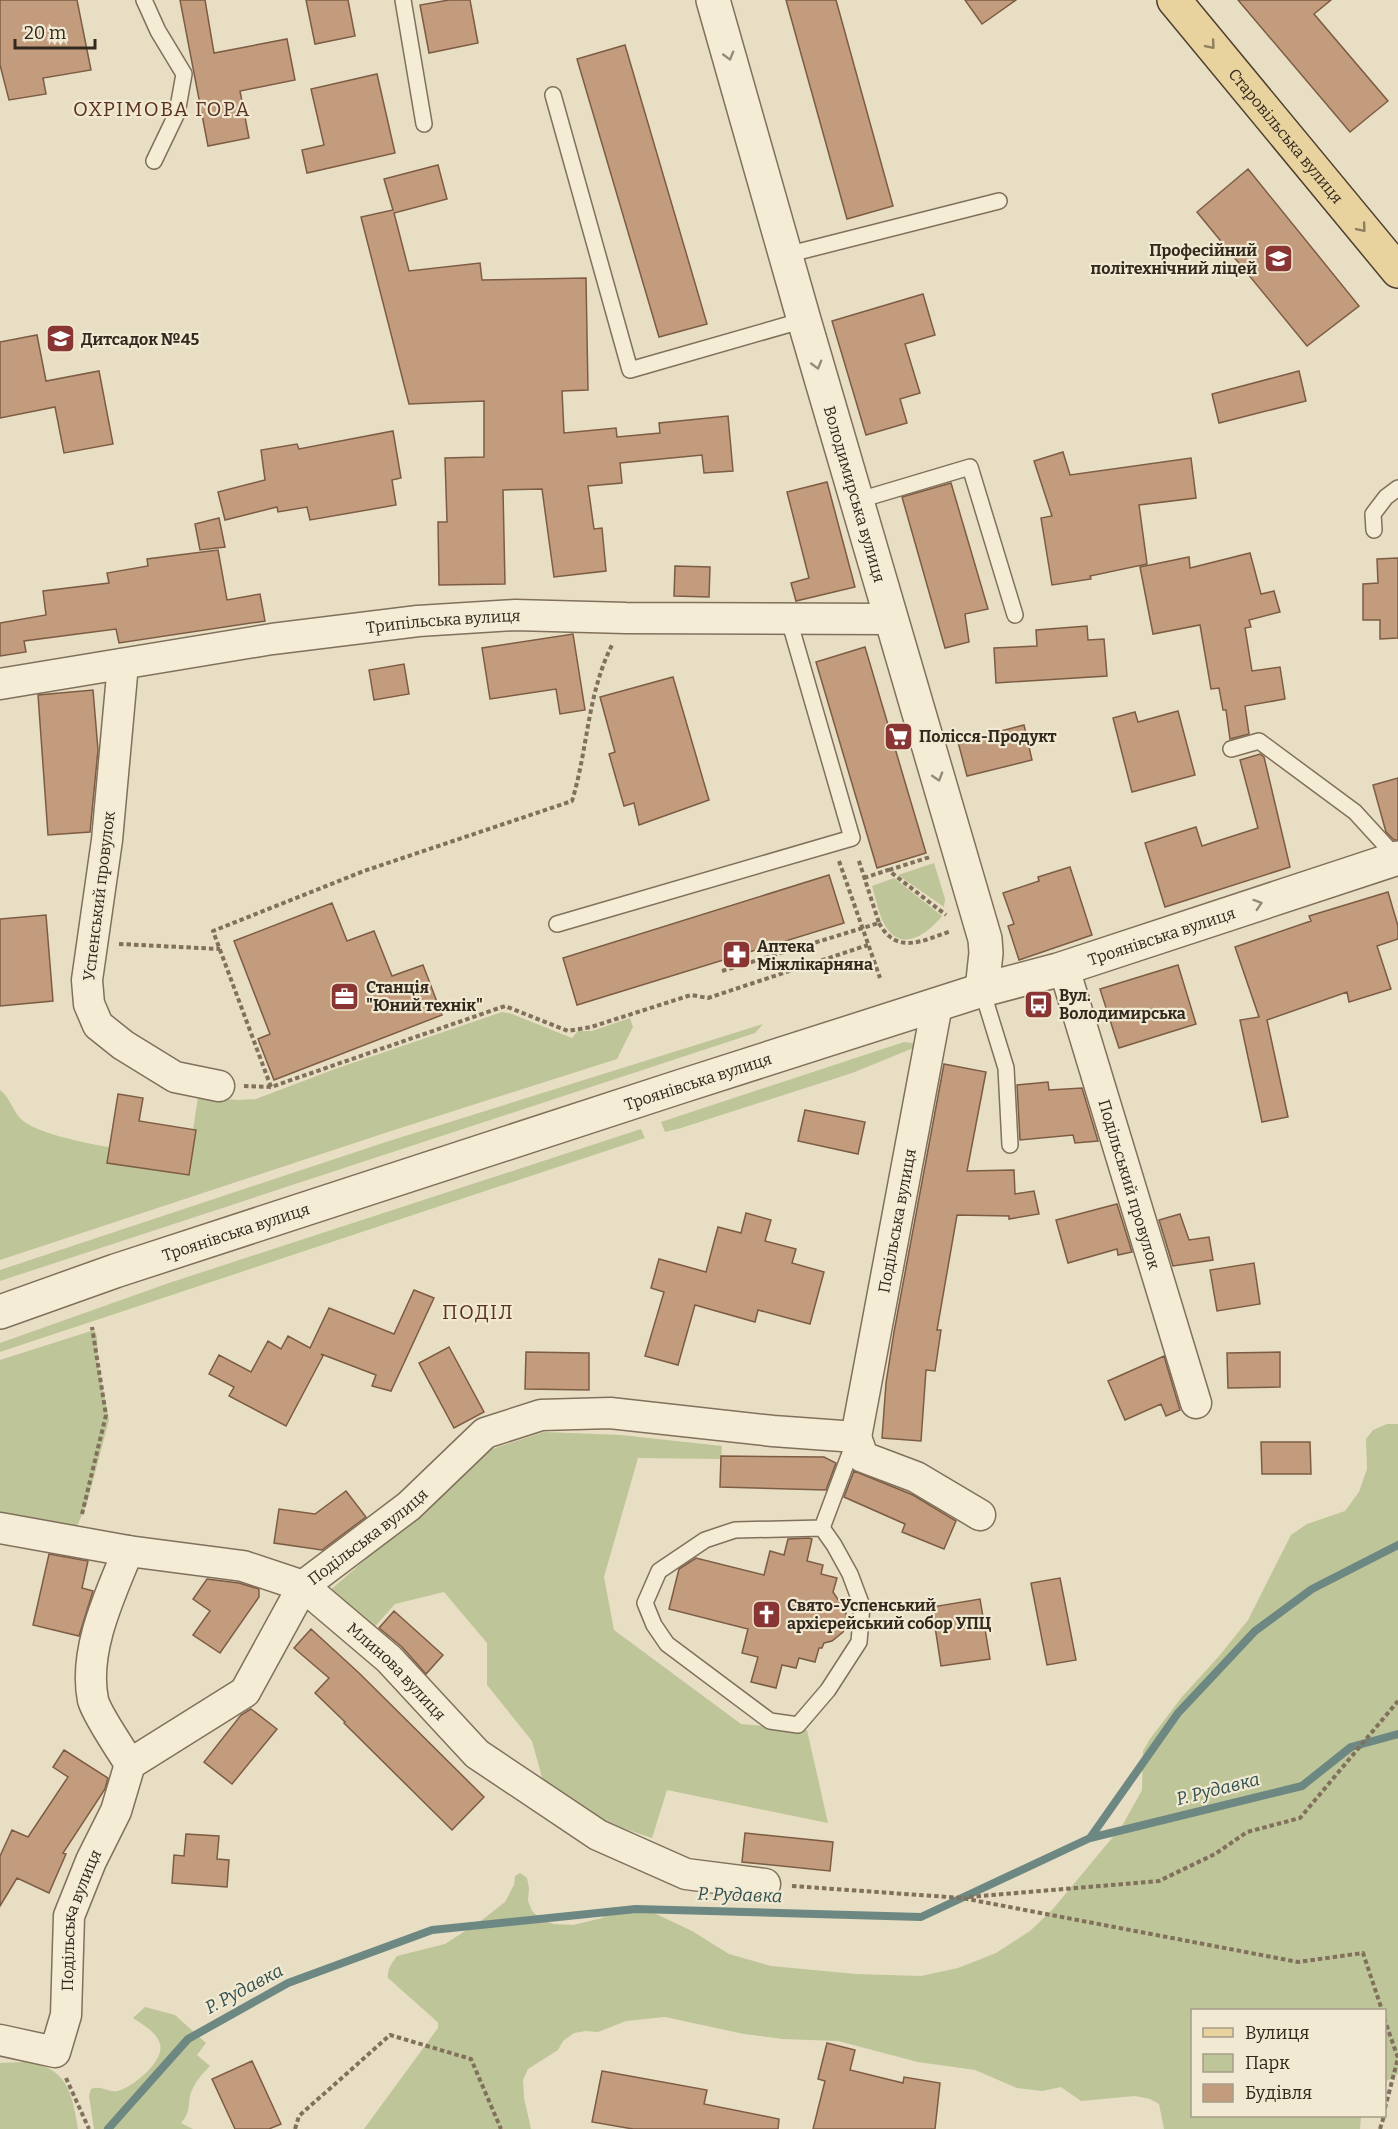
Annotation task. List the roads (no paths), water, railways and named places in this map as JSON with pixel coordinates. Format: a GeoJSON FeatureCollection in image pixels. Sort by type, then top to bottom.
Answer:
{"type":"FeatureCollection","features":[{"type":"Feature","properties":{"kind":"main road","name":"Старовільська вулиця"},"geometry":{"type":"LineString","coordinates":[[1174,0],[1398,271]]}},
{"type":"Feature","properties":{"kind":"street","name":"Володимирська вулиця"},"geometry":{"type":"LineString","coordinates":[[713,0],[856,501],[985,939],[986,953],[982,990]]}},
{"type":"Feature","properties":{"kind":"street","name":"Трипільська вулиця"},"geometry":{"type":"LineString","coordinates":[[0,684],[272,639],[418,621],[515,615],[789,620],[891,619]]}},
{"type":"Feature","properties":{"kind":"street","name":"Успенський провулок"},"geometry":{"type":"LineString","coordinates":[[123,664],[107,840],[87,980],[89,1004],[98,1025],[123,1045],[175,1077],[219,1086]]}},
{"type":"Feature","properties":{"kind":"street","name":"Троянівська вулиця"},"geometry":{"type":"LineString","coordinates":[[0,1312],[126,1267],[679,1087],[982,990],[1064,968],[1397,858]]}},
{"type":"Feature","properties":{"kind":"street","name":"Подільський провулок"},"geometry":{"type":"LineString","coordinates":[[1064,968],[1196,1403]]}},
{"type":"Feature","properties":{"kind":"street","name":"Подільська вулиця"},"geometry":{"type":"LineString","coordinates":[[0,2040],[55,2052],[66,2015],[69,1917],[91,1861],[116,1811],[130,1764],[245,1692],[303,1586],[409,1506],[485,1433],[541,1415],[610,1413],[773,1431],[856,1437],[937,1005]]}},
{"type":"Feature","properties":{"kind":"street"},"geometry":{"type":"LineString","coordinates":[[856,1437],[863,1457],[916,1477],[980,1515]]}},
{"type":"Feature","properties":{"kind":"street","name":"Млинова вулиця"},"geometry":{"type":"LineString","coordinates":[[0,1528],[128,1551],[243,1566],[303,1586],[389,1659],[477,1754],[598,1835],[686,1874],[765,1884]]}},
{"type":"Feature","properties":{"kind":"street"},"geometry":{"type":"LineString","coordinates":[[128,1551],[104,1608],[91,1669],[93,1702],[130,1764]]}},
{"type":"Feature","properties":{"kind":"lane"},"geometry":{"type":"LineString","coordinates":[[144,0],[158,31],[184,74],[177,113],[154,162]]}},
{"type":"Feature","properties":{"kind":"lane"},"geometry":{"type":"LineString","coordinates":[[403,0],[424,124]]}},
{"type":"Feature","properties":{"kind":"lane"},"geometry":{"type":"LineString","coordinates":[[553,95],[630,370],[804,320]]}},
{"type":"Feature","properties":{"kind":"lane"},"geometry":{"type":"LineString","coordinates":[[786,255],[999,201]]}},
{"type":"Feature","properties":{"kind":"lane"},"geometry":{"type":"LineString","coordinates":[[856,501],[970,467],[1015,615]]}},
{"type":"Feature","properties":{"kind":"lane"},"geometry":{"type":"LineString","coordinates":[[1374,530],[1372,514],[1386,497],[1398,488]]}},
{"type":"Feature","properties":{"kind":"lane"},"geometry":{"type":"LineString","coordinates":[[557,924],[852,838],[789,620]]}},
{"type":"Feature","properties":{"kind":"lane"},"geometry":{"type":"LineString","coordinates":[[1231,749],[1259,741],[1355,812],[1397,858]]}},
{"type":"Feature","properties":{"kind":"lane"},"geometry":{"type":"LineString","coordinates":[[982,990],[1006,1068],[1010,1145]]}},
{"type":"Feature","properties":{"kind":"lane"},"geometry":{"type":"LineString","coordinates":[[822,1528],[856,1437]]}},
{"type":"Feature","properties":{"kind":"lane"},"geometry":{"type":"LineString","coordinates":[[822,1528],[850,1574],[862,1606],[859,1642],[828,1690],[798,1725],[770,1721],[667,1644],[654,1625],[645,1603],[659,1571],[705,1540],[735,1530],[822,1528]]}},
{"type":"Feature","properties":{"kind":"waterway"},"geometry":{"type":"LineString","coordinates":[[1090,1838],[1178,1713],[1255,1631],[1312,1589],[1398,1545]]}},
{"type":"Feature","properties":{"kind":"waterway","name":"Р. Рудавка"},"geometry":{"type":"LineString","coordinates":[[108,2129],[188,2039],[288,1983],[432,1930],[636,1909],[921,1917],[1090,1838],[1302,1786],[1351,1747],[1398,1734]]}},
{"type":"Feature","properties":{"kind":"place","name":"Професійний політехнічний ліцей"},"geometry":{"type":"Point","coordinates":[1278,259]}},
{"type":"Feature","properties":{"kind":"place","name":"Дитсадок №45"},"geometry":{"type":"Point","coordinates":[60,339]}},
{"type":"Feature","properties":{"kind":"place","name":"Полісся-Продукт"},"geometry":{"type":"Point","coordinates":[898,736]}},
{"type":"Feature","properties":{"kind":"place","name":"Аптека Міжлікарняна"},"geometry":{"type":"Point","coordinates":[736,955]}},
{"type":"Feature","properties":{"kind":"place","name":"Станція \"Юний технік\""},"geometry":{"type":"Point","coordinates":[345,996]}},
{"type":"Feature","properties":{"kind":"place","name":"Вул. Володимирська"},"geometry":{"type":"Point","coordinates":[1038,1004]}},
{"type":"Feature","properties":{"kind":"place","name":"Свято-Успенський архієрейський собор УПЦ"},"geometry":{"type":"Point","coordinates":[766,1614]}},
{"type":"Feature","properties":{"kind":"district","name":"ОХРІМОВА ГОРА"},"geometry":{"type":"Point","coordinates":[162,109]}},
{"type":"Feature","properties":{"kind":"district","name":"ПОДІЛ"},"geometry":{"type":"Point","coordinates":[478,1312]}}]}
